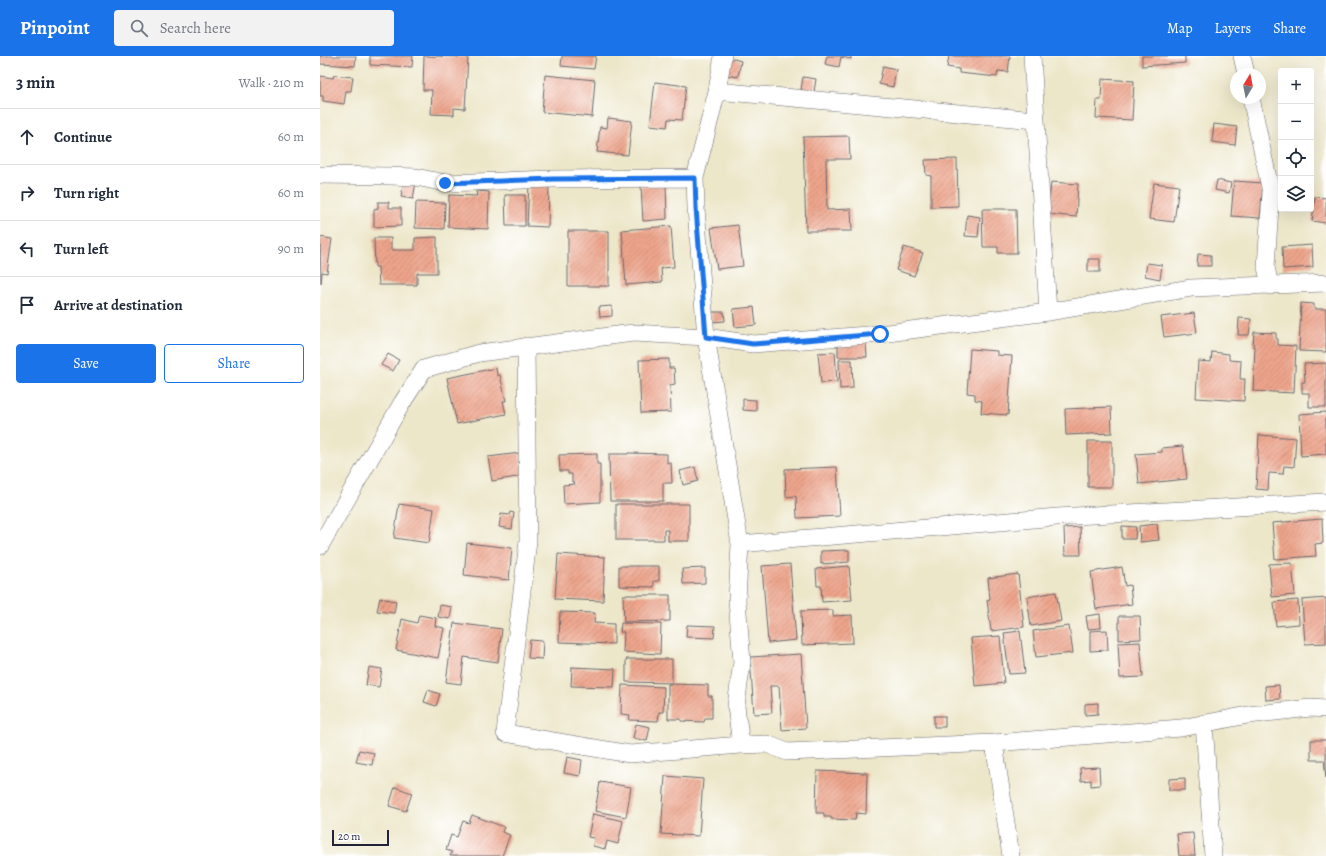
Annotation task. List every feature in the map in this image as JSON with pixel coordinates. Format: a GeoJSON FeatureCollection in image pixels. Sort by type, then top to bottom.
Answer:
{"type":"FeatureCollection","features":[{"type":"Feature","properties":{"kind":"street"},"geometry":{"type":"LineString","coordinates":[[723,56],[717,91],[695,178],[706,337],[740,544],[737,600],[742,662],[736,706],[741,745]]}},
{"type":"Feature","properties":{"kind":"street"},"geometry":{"type":"LineString","coordinates":[[1032,56],[1048,312]]}},
{"type":"Feature","properties":{"kind":"street"},"geometry":{"type":"LineString","coordinates":[[1242,56],[1245,68]]}},
{"type":"Feature","properties":{"kind":"street"},"geometry":{"type":"LineString","coordinates":[[717,91],[1035,120]]}},
{"type":"Feature","properties":{"kind":"street"},"geometry":{"type":"LineString","coordinates":[[1252,104],[1271,192],[1266,267],[1270,286]]}},
{"type":"Feature","properties":{"kind":"street"},"geometry":{"type":"LineString","coordinates":[[320,176],[416,177],[445,183],[553,179],[695,178]]}},
{"type":"Feature","properties":{"kind":"street"},"geometry":{"type":"LineString","coordinates":[[320,546],[402,403],[424,369],[479,353],[633,333],[706,337],[753,344],[880,334],[1048,312],[1191,288],[1326,283]]}},
{"type":"Feature","properties":{"kind":"street"},"geometry":{"type":"LineString","coordinates":[[526,346],[528,541],[504,733],[630,754],[767,744],[787,752],[994,743],[1181,728],[1248,715],[1310,708],[1326,709]]}},
{"type":"Feature","properties":{"kind":"street"},"geometry":{"type":"LineString","coordinates":[[740,544],[1056,517],[1326,502]]}},
{"type":"Feature","properties":{"kind":"street"},"geometry":{"type":"LineString","coordinates":[[1204,723],[1213,856]]}},
{"type":"Feature","properties":{"kind":"street"},"geometry":{"type":"LineString","coordinates":[[994,743],[1011,856]]}},
{"type":"Feature","properties":{"kind":"building"},"geometry":{"type":"Polygon","coordinates":[[[320,56],[356,56],[355,66],[320,64],[320,56]]]}},
{"type":"Feature","properties":{"kind":"building"},"geometry":{"type":"Polygon","coordinates":[[[370,56],[413,56],[412,67],[370,65],[370,56]]]}},
{"type":"Feature","properties":{"kind":"building"},"geometry":{"type":"Polygon","coordinates":[[[424,56],[468,57],[465,109],[454,108],[454,115],[431,114],[432,90],[423,90],[424,56]]]}},
{"type":"Feature","properties":{"kind":"building"},"geometry":{"type":"Polygon","coordinates":[[[562,56],[596,56],[594,69],[561,66],[562,56]]]}},
{"type":"Feature","properties":{"kind":"building"},"geometry":{"type":"Polygon","coordinates":[[[827,56],[851,56],[851,59],[841,57],[839,67],[825,64],[827,56]]]}},
{"type":"Feature","properties":{"kind":"building"},"geometry":{"type":"Polygon","coordinates":[[[949,56],[1010,56],[1008,72],[998,71],[997,77],[959,73],[959,69],[947,67],[949,56]]]}},
{"type":"Feature","properties":{"kind":"building"},"geometry":{"type":"Polygon","coordinates":[[[1142,56],[1185,56],[1185,63],[1142,66],[1142,56]]]}},
{"type":"Feature","properties":{"kind":"building"},"geometry":{"type":"Polygon","coordinates":[[[730,58],[741,61],[738,77],[726,75],[730,58]]]}},
{"type":"Feature","properties":{"kind":"building"},"geometry":{"type":"Polygon","coordinates":[[[883,66],[896,69],[893,87],[879,84],[883,66]]]}},
{"type":"Feature","properties":{"kind":"building"},"geometry":{"type":"Polygon","coordinates":[[[334,75],[353,77],[351,91],[346,91],[344,104],[323,101],[323,96],[320,96],[320,76],[333,78],[334,75]]]}},
{"type":"Feature","properties":{"kind":"building"},"geometry":{"type":"Polygon","coordinates":[[[545,75],[595,80],[592,117],[542,112],[545,75]]]}},
{"type":"Feature","properties":{"kind":"building"},"geometry":{"type":"Polygon","coordinates":[[[803,77],[816,79],[814,92],[801,90],[803,77]]]}},
{"type":"Feature","properties":{"kind":"building"},"geometry":{"type":"Polygon","coordinates":[[[1102,79],[1134,81],[1132,120],[1096,118],[1097,100],[1101,100],[1102,79]]]}},
{"type":"Feature","properties":{"kind":"building"},"geometry":{"type":"Polygon","coordinates":[[[655,82],[686,86],[682,120],[668,119],[667,127],[650,125],[655,82]]]}},
{"type":"Feature","properties":{"kind":"building"},"geometry":{"type":"Polygon","coordinates":[[[608,118],[632,121],[628,155],[597,152],[600,127],[607,128],[608,118]]]}},
{"type":"Feature","properties":{"kind":"building"},"geometry":{"type":"Polygon","coordinates":[[[1214,124],[1237,127],[1235,145],[1212,142],[1214,124]]]}},
{"type":"Feature","properties":{"kind":"building"},"geometry":{"type":"Polygon","coordinates":[[[849,136],[850,159],[826,159],[827,210],[851,209],[852,231],[806,231],[803,137],[849,136]]]}},
{"type":"Feature","properties":{"kind":"building"},"geometry":{"type":"Polygon","coordinates":[[[957,159],[958,206],[931,207],[931,176],[926,175],[925,160],[957,159]]]}},
{"type":"Feature","properties":{"kind":"building"},"geometry":{"type":"Polygon","coordinates":[[[404,179],[416,182],[413,199],[401,197],[404,179]]]}},
{"type":"Feature","properties":{"kind":"building"},"geometry":{"type":"Polygon","coordinates":[[[1217,180],[1231,183],[1229,193],[1215,190],[1217,180]]]}},
{"type":"Feature","properties":{"kind":"building"},"geometry":{"type":"Polygon","coordinates":[[[1234,181],[1263,183],[1260,218],[1231,216],[1234,181]]]}},
{"type":"Feature","properties":{"kind":"building"},"geometry":{"type":"Polygon","coordinates":[[[1051,182],[1078,184],[1076,217],[1048,214],[1051,182]]]}},
{"type":"Feature","properties":{"kind":"building"},"geometry":{"type":"Polygon","coordinates":[[[1154,183],[1179,186],[1174,222],[1149,219],[1154,183]]]}},
{"type":"Feature","properties":{"kind":"building"},"geometry":{"type":"Polygon","coordinates":[[[529,184],[549,185],[548,227],[527,226],[529,184]]]}},
{"type":"Feature","properties":{"kind":"building"},"geometry":{"type":"Polygon","coordinates":[[[666,185],[667,219],[643,221],[641,186],[666,185]]]}},
{"type":"Feature","properties":{"kind":"building"},"geometry":{"type":"Polygon","coordinates":[[[476,191],[489,192],[488,229],[448,227],[449,195],[477,196],[476,191]]]}},
{"type":"Feature","properties":{"kind":"building"},"geometry":{"type":"Polygon","coordinates":[[[505,195],[525,195],[525,226],[506,226],[505,195]]]}},
{"type":"Feature","properties":{"kind":"building"},"geometry":{"type":"Polygon","coordinates":[[[1315,197],[1326,198],[1326,223],[1312,221],[1315,197]]]}},
{"type":"Feature","properties":{"kind":"building"},"geometry":{"type":"Polygon","coordinates":[[[378,202],[389,202],[389,208],[401,208],[401,226],[374,227],[374,209],[378,208],[378,202]]]}},
{"type":"Feature","properties":{"kind":"building"},"geometry":{"type":"Polygon","coordinates":[[[416,202],[445,203],[444,229],[415,228],[416,202]]]}},
{"type":"Feature","properties":{"kind":"building"},"geometry":{"type":"Polygon","coordinates":[[[982,209],[1016,209],[1017,253],[998,253],[998,247],[983,247],[982,209]]]}},
{"type":"Feature","properties":{"kind":"building"},"geometry":{"type":"Polygon","coordinates":[[[967,215],[980,217],[978,237],[965,236],[967,215]]]}},
{"type":"Feature","properties":{"kind":"building"},"geometry":{"type":"Polygon","coordinates":[[[738,225],[743,266],[717,269],[711,228],[738,225]]]}},
{"type":"Feature","properties":{"kind":"building"},"geometry":{"type":"Polygon","coordinates":[[[671,226],[674,267],[661,268],[662,282],[626,285],[622,230],[671,226]]]}},
{"type":"Feature","properties":{"kind":"building"},"geometry":{"type":"Polygon","coordinates":[[[568,231],[609,231],[609,286],[568,286],[568,231]]]}},
{"type":"Feature","properties":{"kind":"building"},"geometry":{"type":"Polygon","coordinates":[[[320,237],[332,239],[327,273],[322,272],[321,284],[320,237]]]}},
{"type":"Feature","properties":{"kind":"building"},"geometry":{"type":"Polygon","coordinates":[[[437,237],[437,273],[417,273],[417,285],[379,285],[378,267],[375,267],[374,238],[391,238],[391,250],[415,250],[415,238],[437,237]]]}},
{"type":"Feature","properties":{"kind":"building"},"geometry":{"type":"Polygon","coordinates":[[[1312,245],[1313,267],[1283,269],[1282,247],[1312,245]]]}},
{"type":"Feature","properties":{"kind":"building"},"geometry":{"type":"Polygon","coordinates":[[[904,247],[923,253],[914,276],[896,270],[904,247]]]}},
{"type":"Feature","properties":{"kind":"building"},"geometry":{"type":"Polygon","coordinates":[[[1198,254],[1211,255],[1211,266],[1197,266],[1198,254]]]}},
{"type":"Feature","properties":{"kind":"building"},"geometry":{"type":"Polygon","coordinates":[[[1088,259],[1100,259],[1100,272],[1088,272],[1088,259]]]}},
{"type":"Feature","properties":{"kind":"building"},"geometry":{"type":"Polygon","coordinates":[[[1147,263],[1162,265],[1160,279],[1145,276],[1147,263]]]}},
{"type":"Feature","properties":{"kind":"building"},"geometry":{"type":"Polygon","coordinates":[[[1301,303],[1314,304],[1314,309],[1326,309],[1326,352],[1299,351],[1301,303]]]}},
{"type":"Feature","properties":{"kind":"building"},"geometry":{"type":"Polygon","coordinates":[[[612,306],[612,316],[600,317],[599,307],[612,306]]]}},
{"type":"Feature","properties":{"kind":"building"},"geometry":{"type":"Polygon","coordinates":[[[754,307],[756,325],[735,327],[733,309],[754,307]]]}},
{"type":"Feature","properties":{"kind":"building"},"geometry":{"type":"Polygon","coordinates":[[[711,312],[724,312],[725,321],[712,322],[711,312]]]}},
{"type":"Feature","properties":{"kind":"building"},"geometry":{"type":"Polygon","coordinates":[[[1194,313],[1197,333],[1164,337],[1161,317],[1194,313]]]}},
{"type":"Feature","properties":{"kind":"building"},"geometry":{"type":"Polygon","coordinates":[[[1239,318],[1251,319],[1249,335],[1238,335],[1239,318]]]}},
{"type":"Feature","properties":{"kind":"building"},"geometry":{"type":"Polygon","coordinates":[[[1254,332],[1276,333],[1278,345],[1296,346],[1294,393],[1253,391],[1255,347],[1253,347],[1254,332]]]}},
{"type":"Feature","properties":{"kind":"building"},"geometry":{"type":"Polygon","coordinates":[[[838,342],[866,342],[867,357],[838,357],[838,342]]]}},
{"type":"Feature","properties":{"kind":"building"},"geometry":{"type":"Polygon","coordinates":[[[970,349],[997,351],[997,355],[1012,356],[1008,415],[981,413],[982,401],[975,400],[975,394],[967,393],[970,349]]]}},
{"type":"Feature","properties":{"kind":"building"},"geometry":{"type":"Polygon","coordinates":[[[835,352],[837,382],[821,383],[818,353],[835,352]]]}},
{"type":"Feature","properties":{"kind":"building"},"geometry":{"type":"Polygon","coordinates":[[[1212,352],[1229,354],[1229,360],[1241,361],[1240,379],[1245,379],[1244,401],[1196,398],[1198,361],[1211,362],[1212,352]]]}},
{"type":"Feature","properties":{"kind":"building"},"geometry":{"type":"Polygon","coordinates":[[[388,354],[399,360],[393,371],[381,365],[388,354]]]}},
{"type":"Feature","properties":{"kind":"building"},"geometry":{"type":"Polygon","coordinates":[[[669,359],[669,368],[674,368],[675,384],[670,385],[671,412],[641,413],[639,360],[669,359]]]}},
{"type":"Feature","properties":{"kind":"building"},"geometry":{"type":"Polygon","coordinates":[[[839,360],[852,360],[853,388],[840,389],[839,360]]]}},
{"type":"Feature","properties":{"kind":"building"},"geometry":{"type":"Polygon","coordinates":[[[1326,363],[1326,407],[1309,407],[1309,393],[1302,393],[1302,382],[1305,382],[1304,364],[1326,363]]]}},
{"type":"Feature","properties":{"kind":"building"},"geometry":{"type":"Polygon","coordinates":[[[496,368],[497,375],[500,375],[506,401],[503,401],[506,414],[457,424],[447,378],[496,368]]]}},
{"type":"Feature","properties":{"kind":"building"},"geometry":{"type":"Polygon","coordinates":[[[743,399],[756,400],[756,411],[743,410],[743,399]]]}},
{"type":"Feature","properties":{"kind":"building"},"geometry":{"type":"Polygon","coordinates":[[[1111,407],[1112,433],[1066,435],[1065,409],[1111,407]]]}},
{"type":"Feature","properties":{"kind":"building"},"geometry":{"type":"Polygon","coordinates":[[[1326,412],[1326,454],[1301,456],[1299,414],[1326,412]]]}},
{"type":"Feature","properties":{"kind":"building"},"geometry":{"type":"Polygon","coordinates":[[[1259,435],[1296,438],[1294,467],[1284,466],[1283,474],[1269,473],[1268,490],[1256,489],[1259,435]]]}},
{"type":"Feature","properties":{"kind":"building"},"geometry":{"type":"Polygon","coordinates":[[[1088,441],[1112,441],[1112,487],[1088,487],[1088,441]]]}},
{"type":"Feature","properties":{"kind":"building"},"geometry":{"type":"Polygon","coordinates":[[[1183,446],[1187,479],[1139,484],[1136,454],[1162,452],[1162,448],[1183,446]]]}},
{"type":"Feature","properties":{"kind":"building"},"geometry":{"type":"Polygon","coordinates":[[[520,453],[523,476],[492,481],[488,457],[520,453]]]}},
{"type":"Feature","properties":{"kind":"building"},"geometry":{"type":"Polygon","coordinates":[[[597,454],[597,464],[600,464],[600,502],[564,504],[563,485],[575,484],[572,482],[572,474],[568,474],[568,471],[560,471],[559,455],[597,454]]]}},
{"type":"Feature","properties":{"kind":"building"},"geometry":{"type":"Polygon","coordinates":[[[609,454],[667,454],[667,463],[671,463],[672,483],[663,483],[663,501],[610,501],[609,454]]]}},
{"type":"Feature","properties":{"kind":"building"},"geometry":{"type":"Polygon","coordinates":[[[695,467],[698,481],[683,485],[680,471],[695,467]]]}},
{"type":"Feature","properties":{"kind":"building"},"geometry":{"type":"Polygon","coordinates":[[[837,467],[840,516],[797,518],[796,496],[786,497],[785,469],[837,467]]]}},
{"type":"Feature","properties":{"kind":"building"},"geometry":{"type":"Polygon","coordinates":[[[399,504],[434,509],[429,543],[394,538],[399,504]]]}},
{"type":"Feature","properties":{"kind":"building"},"geometry":{"type":"Polygon","coordinates":[[[616,504],[689,504],[689,541],[668,541],[668,530],[664,530],[664,540],[616,540],[616,504]]]}},
{"type":"Feature","properties":{"kind":"building"},"geometry":{"type":"Polygon","coordinates":[[[510,512],[514,513],[512,529],[499,527],[501,514],[509,515],[510,512]]]}},
{"type":"Feature","properties":{"kind":"building"},"geometry":{"type":"Polygon","coordinates":[[[1322,519],[1323,543],[1315,544],[1316,556],[1275,559],[1272,523],[1322,519]]]}},
{"type":"Feature","properties":{"kind":"building"},"geometry":{"type":"Polygon","coordinates":[[[1157,524],[1159,540],[1140,542],[1139,526],[1157,524]]]}},
{"type":"Feature","properties":{"kind":"building"},"geometry":{"type":"Polygon","coordinates":[[[1122,526],[1136,527],[1135,539],[1122,539],[1122,526]]]}},
{"type":"Feature","properties":{"kind":"building"},"geometry":{"type":"Polygon","coordinates":[[[1080,527],[1081,555],[1065,555],[1064,528],[1080,527]]]}},
{"type":"Feature","properties":{"kind":"building"},"geometry":{"type":"Polygon","coordinates":[[[467,543],[512,548],[509,580],[464,575],[467,543]]]}},
{"type":"Feature","properties":{"kind":"building"},"geometry":{"type":"Polygon","coordinates":[[[849,550],[849,562],[821,564],[821,551],[849,550]]]}},
{"type":"Feature","properties":{"kind":"building"},"geometry":{"type":"Polygon","coordinates":[[[558,554],[605,557],[603,601],[555,599],[558,554]]]}},
{"type":"Feature","properties":{"kind":"building"},"geometry":{"type":"Polygon","coordinates":[[[1292,563],[1295,595],[1272,597],[1269,564],[1292,563]]]}},
{"type":"Feature","properties":{"kind":"building"},"geometry":{"type":"Polygon","coordinates":[[[790,564],[796,640],[768,643],[762,566],[790,564]]]}},
{"type":"Feature","properties":{"kind":"building"},"geometry":{"type":"Polygon","coordinates":[[[619,566],[659,566],[659,581],[654,581],[654,587],[619,586],[619,566]]]}},
{"type":"Feature","properties":{"kind":"building"},"geometry":{"type":"Polygon","coordinates":[[[849,566],[852,600],[822,602],[821,586],[817,586],[816,569],[849,566]]]}},
{"type":"Feature","properties":{"kind":"building"},"geometry":{"type":"Polygon","coordinates":[[[1122,567],[1125,586],[1130,585],[1132,604],[1096,609],[1091,572],[1122,567]]]}},
{"type":"Feature","properties":{"kind":"building"},"geometry":{"type":"Polygon","coordinates":[[[705,568],[705,583],[683,584],[682,569],[705,568]]]}},
{"type":"Feature","properties":{"kind":"building"},"geometry":{"type":"Polygon","coordinates":[[[1018,574],[1024,627],[991,631],[987,600],[990,599],[988,578],[1018,574]]]}},
{"type":"Feature","properties":{"kind":"building"},"geometry":{"type":"Polygon","coordinates":[[[1056,592],[1061,621],[1031,626],[1027,597],[1056,592]]]}},
{"type":"Feature","properties":{"kind":"building"},"geometry":{"type":"Polygon","coordinates":[[[623,595],[670,595],[670,621],[624,622],[623,595]]]}},
{"type":"Feature","properties":{"kind":"building"},"geometry":{"type":"Polygon","coordinates":[[[380,598],[396,601],[394,613],[377,611],[380,598]]]}},
{"type":"Feature","properties":{"kind":"building"},"geometry":{"type":"Polygon","coordinates":[[[1326,598],[1326,643],[1305,644],[1302,600],[1326,598]]]}},
{"type":"Feature","properties":{"kind":"building"},"geometry":{"type":"Polygon","coordinates":[[[1298,600],[1299,624],[1276,626],[1274,602],[1298,600]]]}},
{"type":"Feature","properties":{"kind":"building"},"geometry":{"type":"Polygon","coordinates":[[[440,605],[452,607],[450,619],[438,617],[440,605]]]}},
{"type":"Feature","properties":{"kind":"building"},"geometry":{"type":"Polygon","coordinates":[[[833,610],[833,616],[852,615],[853,643],[802,645],[801,611],[833,610]]]}},
{"type":"Feature","properties":{"kind":"building"},"geometry":{"type":"Polygon","coordinates":[[[560,612],[595,613],[594,623],[614,624],[614,644],[559,642],[560,612]]]}},
{"type":"Feature","properties":{"kind":"building"},"geometry":{"type":"Polygon","coordinates":[[[1100,614],[1101,628],[1088,629],[1086,616],[1100,614]]]}},
{"type":"Feature","properties":{"kind":"building"},"geometry":{"type":"Polygon","coordinates":[[[419,615],[436,618],[435,626],[444,628],[438,658],[396,650],[402,619],[417,623],[419,615]]]}},
{"type":"Feature","properties":{"kind":"building"},"geometry":{"type":"Polygon","coordinates":[[[1119,616],[1140,616],[1141,639],[1119,640],[1119,616]]]}},
{"type":"Feature","properties":{"kind":"building"},"geometry":{"type":"Polygon","coordinates":[[[454,623],[502,629],[498,662],[464,657],[461,684],[446,682],[454,623]]]}},
{"type":"Feature","properties":{"kind":"building"},"geometry":{"type":"Polygon","coordinates":[[[621,623],[661,624],[660,654],[623,652],[624,632],[620,632],[621,623]]]}},
{"type":"Feature","properties":{"kind":"building"},"geometry":{"type":"Polygon","coordinates":[[[687,625],[715,626],[714,638],[686,637],[687,625]]]}},
{"type":"Feature","properties":{"kind":"building"},"geometry":{"type":"Polygon","coordinates":[[[1069,626],[1073,653],[1036,657],[1033,631],[1069,626]]]}},
{"type":"Feature","properties":{"kind":"building"},"geometry":{"type":"Polygon","coordinates":[[[1107,630],[1108,650],[1090,651],[1090,631],[1107,630]]]}},
{"type":"Feature","properties":{"kind":"building"},"geometry":{"type":"Polygon","coordinates":[[[1020,631],[1025,673],[1009,674],[1004,633],[1020,631]]]}},
{"type":"Feature","properties":{"kind":"building"},"geometry":{"type":"Polygon","coordinates":[[[1000,636],[1004,683],[975,686],[971,638],[1000,636]]]}},
{"type":"Feature","properties":{"kind":"building"},"geometry":{"type":"Polygon","coordinates":[[[530,640],[543,641],[542,659],[528,658],[530,640]]]}},
{"type":"Feature","properties":{"kind":"building"},"geometry":{"type":"Polygon","coordinates":[[[1140,642],[1143,677],[1120,678],[1118,643],[1140,642]]]}},
{"type":"Feature","properties":{"kind":"building"},"geometry":{"type":"Polygon","coordinates":[[[801,654],[806,728],[782,730],[779,686],[770,686],[772,713],[754,714],[750,657],[801,654]]]}},
{"type":"Feature","properties":{"kind":"building"},"geometry":{"type":"Polygon","coordinates":[[[626,659],[672,659],[672,683],[626,682],[626,659]]]}},
{"type":"Feature","properties":{"kind":"building"},"geometry":{"type":"Polygon","coordinates":[[[369,667],[382,669],[379,687],[366,685],[369,667]]]}},
{"type":"Feature","properties":{"kind":"building"},"geometry":{"type":"Polygon","coordinates":[[[572,667],[615,669],[614,687],[571,686],[572,667]]]}},
{"type":"Feature","properties":{"kind":"building"},"geometry":{"type":"Polygon","coordinates":[[[668,684],[708,685],[708,696],[712,696],[712,718],[705,718],[704,722],[668,719],[668,684]]]}},
{"type":"Feature","properties":{"kind":"building"},"geometry":{"type":"Polygon","coordinates":[[[622,685],[664,687],[663,712],[659,712],[658,721],[629,720],[630,715],[621,714],[622,685]]]}},
{"type":"Feature","properties":{"kind":"building"},"geometry":{"type":"Polygon","coordinates":[[[1279,685],[1280,699],[1266,700],[1265,686],[1279,685]]]}},
{"type":"Feature","properties":{"kind":"building"},"geometry":{"type":"Polygon","coordinates":[[[428,690],[440,694],[436,706],[424,702],[428,690]]]}},
{"type":"Feature","properties":{"kind":"building"},"geometry":{"type":"Polygon","coordinates":[[[1098,703],[1098,714],[1085,715],[1085,704],[1098,703]]]}},
{"type":"Feature","properties":{"kind":"building"},"geometry":{"type":"Polygon","coordinates":[[[934,716],[945,716],[945,727],[934,727],[934,716]]]}},
{"type":"Feature","properties":{"kind":"building"},"geometry":{"type":"Polygon","coordinates":[[[636,724],[650,727],[647,741],[633,738],[636,724]]]}},
{"type":"Feature","properties":{"kind":"building"},"geometry":{"type":"Polygon","coordinates":[[[1311,740],[1326,740],[1326,778],[1324,760],[1311,760],[1311,740]]]}},
{"type":"Feature","properties":{"kind":"building"},"geometry":{"type":"Polygon","coordinates":[[[359,750],[374,753],[372,765],[356,762],[359,750]]]}},
{"type":"Feature","properties":{"kind":"building"},"geometry":{"type":"Polygon","coordinates":[[[567,757],[582,760],[580,776],[564,773],[567,757]]]}},
{"type":"Feature","properties":{"kind":"building"},"geometry":{"type":"Polygon","coordinates":[[[1099,767],[1100,785],[1091,786],[1091,780],[1081,781],[1080,768],[1099,767]]]}},
{"type":"Feature","properties":{"kind":"building"},"geometry":{"type":"Polygon","coordinates":[[[817,771],[867,773],[866,814],[856,813],[855,820],[831,819],[831,817],[824,817],[824,813],[816,813],[817,771]]]}},
{"type":"Feature","properties":{"kind":"building"},"geometry":{"type":"Polygon","coordinates":[[[665,776],[703,779],[699,836],[661,834],[665,776]]]}},
{"type":"Feature","properties":{"kind":"building"},"geometry":{"type":"Polygon","coordinates":[[[1185,778],[1185,790],[1169,790],[1169,779],[1185,778]]]}},
{"type":"Feature","properties":{"kind":"building"},"geometry":{"type":"Polygon","coordinates":[[[600,782],[631,787],[626,817],[595,811],[600,782]]]}},
{"type":"Feature","properties":{"kind":"building"},"geometry":{"type":"Polygon","coordinates":[[[395,787],[412,793],[406,811],[389,806],[395,787]]]}},
{"type":"Feature","properties":{"kind":"building"},"geometry":{"type":"Polygon","coordinates":[[[593,814],[623,821],[618,844],[607,841],[605,849],[593,846],[594,838],[588,837],[593,814]]]}},
{"type":"Feature","properties":{"kind":"building"},"geometry":{"type":"Polygon","coordinates":[[[472,815],[504,827],[502,832],[510,835],[502,856],[450,856],[452,852],[446,850],[451,835],[457,837],[463,821],[469,823],[472,815]]]}},
{"type":"Feature","properties":{"kind":"building"},"geometry":{"type":"Polygon","coordinates":[[[1193,833],[1195,856],[1179,856],[1177,834],[1193,833]]]}},
{"type":"Feature","properties":{"kind":"route"},"geometry":{"type":"LineString","coordinates":[[445,183],[553,179],[695,178],[706,337],[753,344],[880,334]]}}]}
